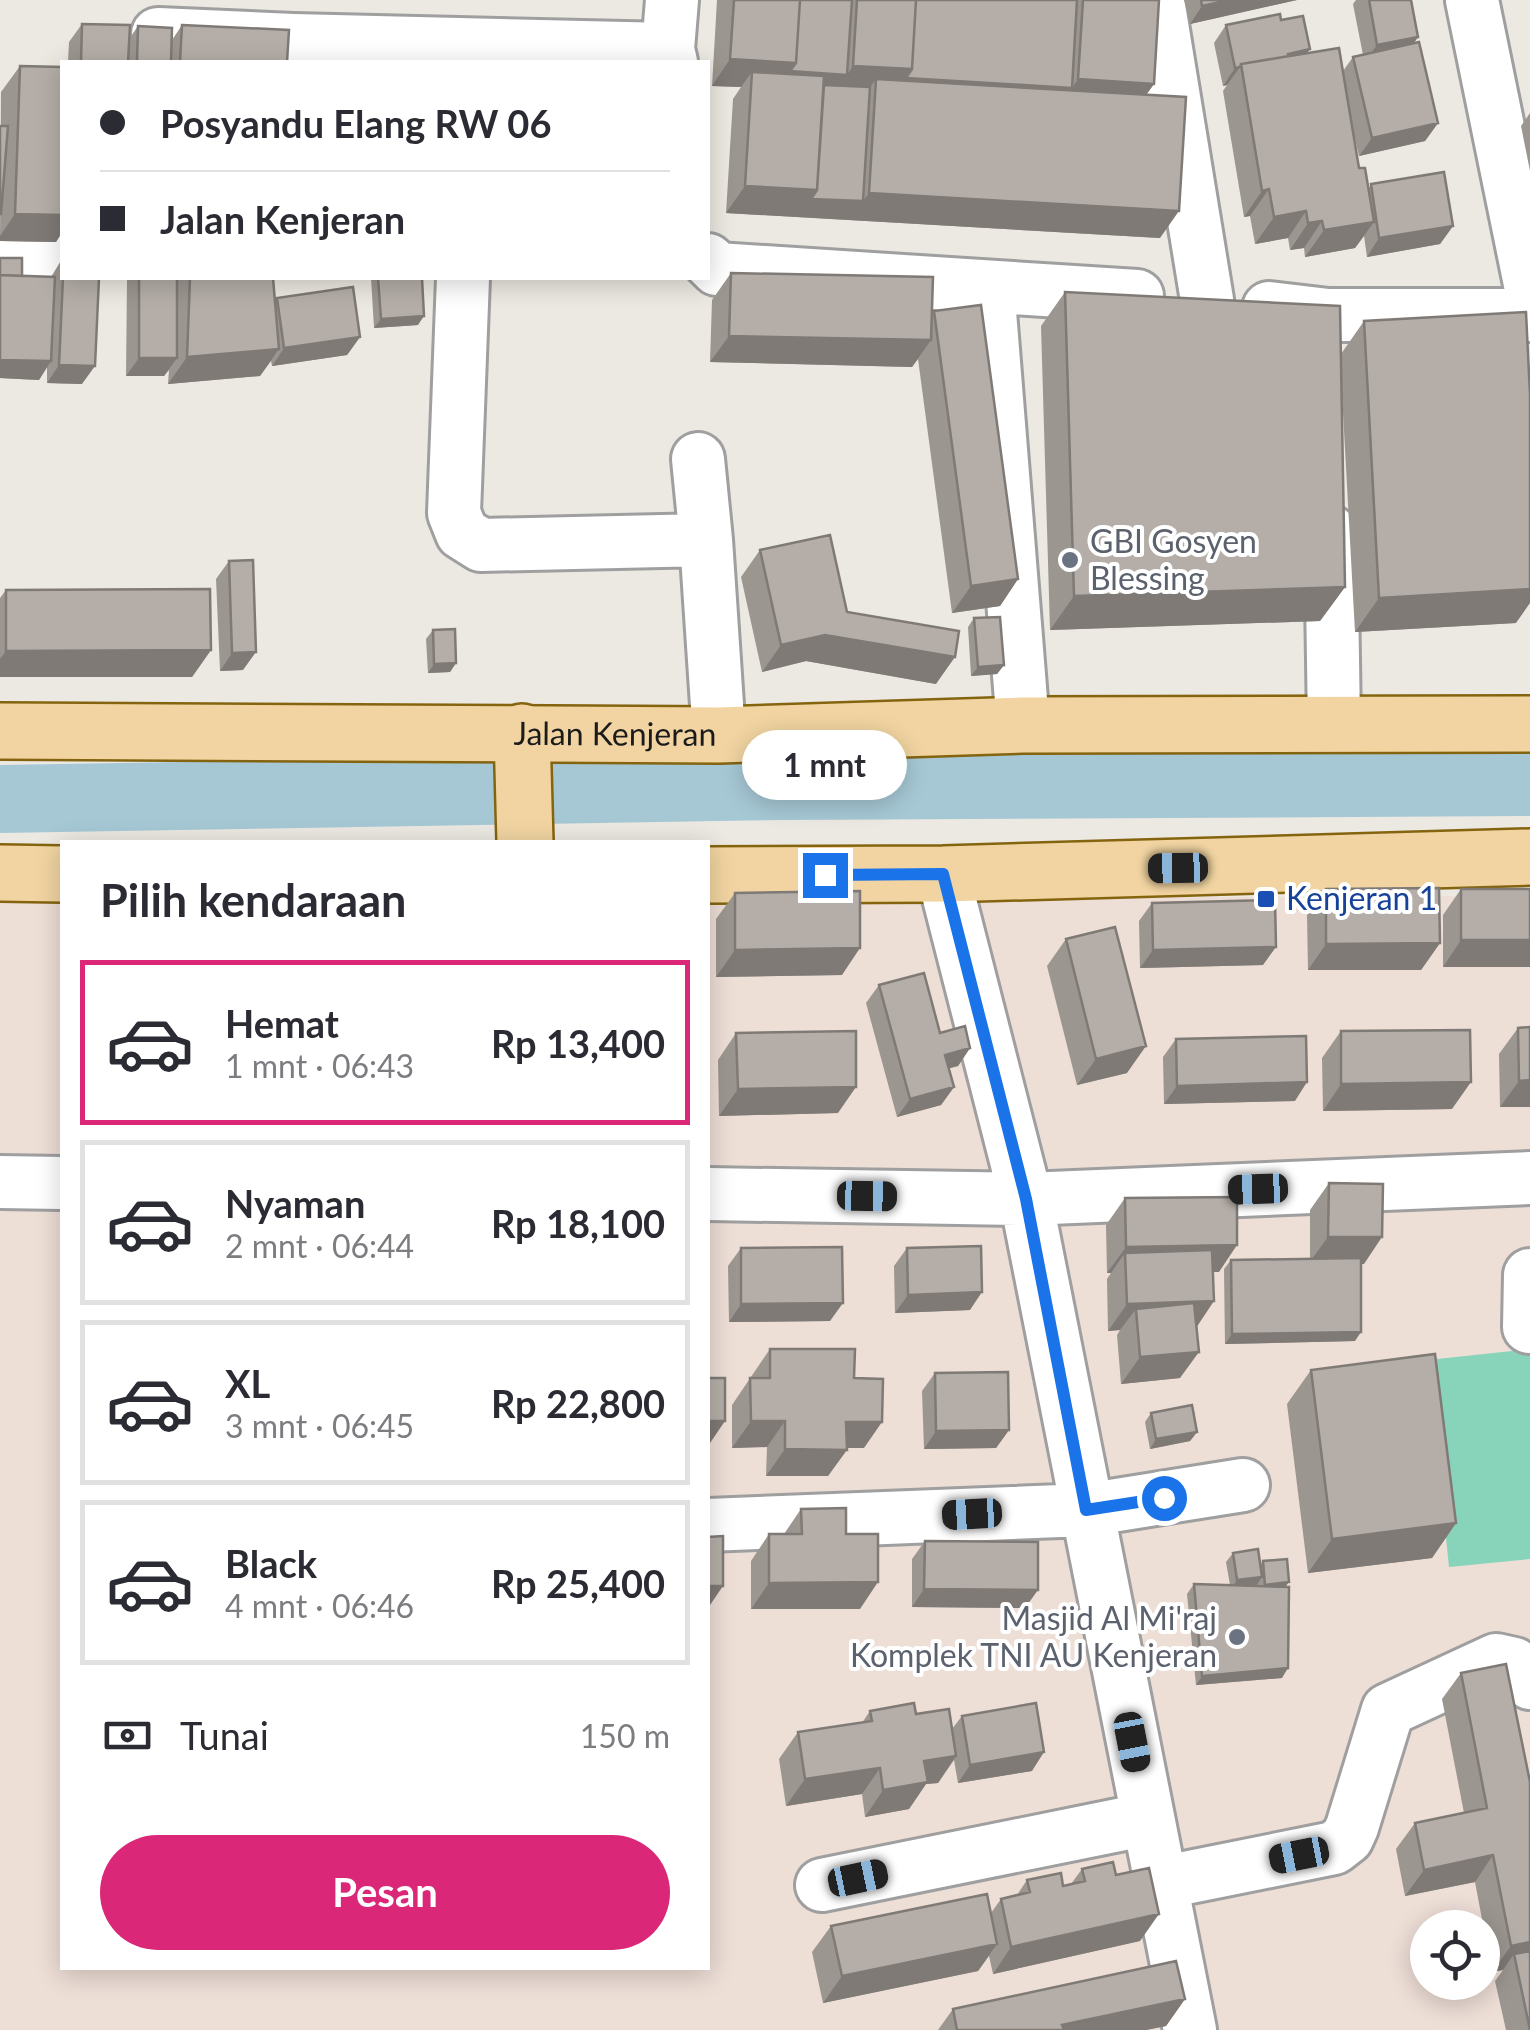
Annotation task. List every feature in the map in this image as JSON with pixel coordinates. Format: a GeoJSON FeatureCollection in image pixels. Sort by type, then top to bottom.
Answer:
{"type":"FeatureCollection","features":[{"type":"Feature","properties":{"kind":"main road","name":"Jalan Kenjeran"},"geometry":{"type":"LineString","coordinates":[[0,731],[522,737],[719,735],[1023,724],[1530,724]]}},
{"type":"Feature","properties":{"kind":"main road"},"geometry":{"type":"LineString","coordinates":[[522,737],[525,840]]}},
{"type":"Feature","properties":{"kind":"main road"},"geometry":{"type":"LineString","coordinates":[[710,875],[943,874],[1530,857]]}},
{"type":"Feature","properties":{"kind":"main road"},"geometry":{"type":"LineString","coordinates":[[0,873],[60,874]]}},
{"type":"Feature","properties":{"kind":"street"},"geometry":{"type":"LineString","coordinates":[[1158,0],[1207,300]]}},
{"type":"Feature","properties":{"kind":"street"},"geometry":{"type":"LineString","coordinates":[[1472,0],[1530,284]]}},
{"type":"Feature","properties":{"kind":"street"},"geometry":{"type":"LineString","coordinates":[[158,34],[293,40],[670,37]]}},
{"type":"Feature","properties":{"kind":"street"},"geometry":{"type":"LineString","coordinates":[[0,260],[60,260]]}},
{"type":"Feature","properties":{"kind":"street"},"geometry":{"type":"LineString","coordinates":[[710,262],[717,268],[1207,300],[1328,335],[1530,315]]}},
{"type":"Feature","properties":{"kind":"street"},"geometry":{"type":"LineString","coordinates":[[463,280],[454,513],[462,533],[481,545],[706,540]]}},
{"type":"Feature","properties":{"kind":"street"},"geometry":{"type":"LineString","coordinates":[[988,288],[1023,724]]}},
{"type":"Feature","properties":{"kind":"street"},"geometry":{"type":"LineString","coordinates":[[698,459],[719,735]]}},
{"type":"Feature","properties":{"kind":"street"},"geometry":{"type":"LineString","coordinates":[[1330,490],[1334,724]]}},
{"type":"Feature","properties":{"kind":"street"},"geometry":{"type":"LineString","coordinates":[[943,874],[1026,1199],[1190,2030]]}},
{"type":"Feature","properties":{"kind":"street"},"geometry":{"type":"LineString","coordinates":[[710,1194],[1026,1199],[1530,1178]]}},
{"type":"Feature","properties":{"kind":"street"},"geometry":{"type":"LineString","coordinates":[[0,1182],[60,1183]]}},
{"type":"Feature","properties":{"kind":"street"},"geometry":{"type":"LineString","coordinates":[[1528,1327],[1530,1275]]}},
{"type":"Feature","properties":{"kind":"street"},"geometry":{"type":"LineString","coordinates":[[710,1525],[1086,1510],[1243,1485]]}},
{"type":"Feature","properties":{"kind":"street"},"geometry":{"type":"LineString","coordinates":[[1160,1883],[1334,1848],[1347,1838],[1352,1826],[1388,1710],[1496,1660],[1514,1664],[1530,1684]]}},
{"type":"Feature","properties":{"kind":"street"},"geometry":{"type":"LineString","coordinates":[[822,1885],[1148,1819]]}},
{"type":"Feature","properties":{"kind":"shaded area"},"geometry":{"type":"Polygon","coordinates":[[[1530,896],[1530,2030],[0,2030],[0,902],[60,902],[60,1970],[710,1970],[710,899],[1530,896]]]}},
{"type":"Feature","properties":{"kind":"green space"},"geometry":{"type":"Polygon","coordinates":[[[1530,1349],[1530,1559],[1449,1567],[1428,1360],[1530,1349]]]}},
{"type":"Feature","properties":{"kind":"building"},"geometry":{"type":"Polygon","coordinates":[[[734,0],[800,0],[796,63],[730,59],[734,0]]]}},
{"type":"Feature","properties":{"kind":"building"},"geometry":{"type":"Polygon","coordinates":[[[800,0],[852,0],[847,75],[790,71],[796,63],[800,0]]]}},
{"type":"Feature","properties":{"kind":"building"},"geometry":{"type":"Polygon","coordinates":[[[857,0],[916,0],[912,69],[853,66],[857,0]]]}},
{"type":"Feature","properties":{"kind":"building"},"geometry":{"type":"Polygon","coordinates":[[[916,0],[1077,0],[1072,88],[906,78],[912,69],[916,0]]]}},
{"type":"Feature","properties":{"kind":"building"},"geometry":{"type":"Polygon","coordinates":[[[1083,0],[1159,0],[1154,84],[1078,79],[1083,0]]]}},
{"type":"Feature","properties":{"kind":"building"},"geometry":{"type":"Polygon","coordinates":[[[1201,0],[1230,0],[1202,6],[1201,0]]]}},
{"type":"Feature","properties":{"kind":"building"},"geometry":{"type":"Polygon","coordinates":[[[1369,0],[1411,0],[1418,37],[1377,45],[1369,0]]]}},
{"type":"Feature","properties":{"kind":"building"},"geometry":{"type":"Polygon","coordinates":[[[1280,14],[1281,20],[1303,16],[1310,49],[1235,68],[1226,25],[1280,14]]]}},
{"type":"Feature","properties":{"kind":"building"},"geometry":{"type":"Polygon","coordinates":[[[82,24],[130,25],[128,60],[81,60],[82,24]]]}},
{"type":"Feature","properties":{"kind":"building"},"geometry":{"type":"Polygon","coordinates":[[[182,25],[289,30],[287,60],[180,60],[182,25]]]}},
{"type":"Feature","properties":{"kind":"building"},"geometry":{"type":"Polygon","coordinates":[[[138,26],[172,28],[171,60],[137,60],[138,26]]]}},
{"type":"Feature","properties":{"kind":"building"},"geometry":{"type":"Polygon","coordinates":[[[1419,42],[1438,123],[1372,138],[1353,57],[1419,42]]]}},
{"type":"Feature","properties":{"kind":"building"},"geometry":{"type":"Polygon","coordinates":[[[1339,48],[1359,168],[1365,168],[1374,222],[1324,230],[1322,221],[1308,223],[1306,211],[1274,217],[1269,189],[1262,191],[1241,64],[1339,48]]]}},
{"type":"Feature","properties":{"kind":"building"},"geometry":{"type":"Polygon","coordinates":[[[20,66],[60,67],[60,215],[15,214],[20,66]]]}},
{"type":"Feature","properties":{"kind":"building"},"geometry":{"type":"Polygon","coordinates":[[[752,72],[824,76],[817,190],[745,186],[752,72]]]}},
{"type":"Feature","properties":{"kind":"building"},"geometry":{"type":"Polygon","coordinates":[[[876,79],[1186,97],[1179,211],[869,193],[876,79]]]}},
{"type":"Feature","properties":{"kind":"building"},"geometry":{"type":"Polygon","coordinates":[[[824,85],[870,87],[863,201],[811,199],[817,190],[824,85]]]}},
{"type":"Feature","properties":{"kind":"building"},"geometry":{"type":"Polygon","coordinates":[[[0,126],[8,126],[1,214],[0,214],[0,126]]]}},
{"type":"Feature","properties":{"kind":"building"},"geometry":{"type":"Polygon","coordinates":[[[1444,172],[1453,226],[1379,238],[1371,184],[1444,172]]]}},
{"type":"Feature","properties":{"kind":"building"},"geometry":{"type":"Polygon","coordinates":[[[0,258],[22,258],[22,276],[0,275],[0,258]]]}},
{"type":"Feature","properties":{"kind":"building"},"geometry":{"type":"Polygon","coordinates":[[[731,273],[933,277],[931,340],[729,336],[731,273]]]}},
{"type":"Feature","properties":{"kind":"building"},"geometry":{"type":"Polygon","coordinates":[[[0,275],[55,277],[51,361],[0,360],[0,275]]]}},
{"type":"Feature","properties":{"kind":"building"},"geometry":{"type":"Polygon","coordinates":[[[63,280],[99,280],[95,366],[59,365],[63,280]]]}},
{"type":"Feature","properties":{"kind":"building"},"geometry":{"type":"Polygon","coordinates":[[[139,280],[177,280],[177,358],[139,358],[139,280]]]}},
{"type":"Feature","properties":{"kind":"building"},"geometry":{"type":"Polygon","coordinates":[[[190,280],[273,280],[279,349],[187,357],[190,280]]]}},
{"type":"Feature","properties":{"kind":"building"},"geometry":{"type":"Polygon","coordinates":[[[378,280],[422,280],[424,316],[381,319],[378,280]]]}},
{"type":"Feature","properties":{"kind":"building"},"geometry":{"type":"Polygon","coordinates":[[[353,287],[360,337],[284,348],[277,298],[353,287]]]}},
{"type":"Feature","properties":{"kind":"building"},"geometry":{"type":"Polygon","coordinates":[[[1065,292],[1340,306],[1345,587],[1074,596],[1065,292]]]}},
{"type":"Feature","properties":{"kind":"building"},"geometry":{"type":"Polygon","coordinates":[[[981,305],[1018,579],[971,586],[934,311],[981,305]]]}},
{"type":"Feature","properties":{"kind":"building"},"geometry":{"type":"Polygon","coordinates":[[[1526,312],[1530,589],[1379,598],[1364,321],[1526,312]]]}},
{"type":"Feature","properties":{"kind":"building"},"geometry":{"type":"Polygon","coordinates":[[[830,535],[847,612],[959,631],[955,657],[825,635],[781,645],[760,550],[830,535]]]}},
{"type":"Feature","properties":{"kind":"building"},"geometry":{"type":"Polygon","coordinates":[[[253,560],[256,652],[232,653],[229,561],[253,560]]]}},
{"type":"Feature","properties":{"kind":"building"},"geometry":{"type":"Polygon","coordinates":[[[210,589],[211,650],[6,651],[6,590],[210,589]]]}},
{"type":"Feature","properties":{"kind":"building"},"geometry":{"type":"Polygon","coordinates":[[[1000,617],[1004,665],[978,667],[974,618],[1000,617]]]}},
{"type":"Feature","properties":{"kind":"building"},"geometry":{"type":"Polygon","coordinates":[[[455,629],[456,663],[434,664],[433,630],[455,629]]]}},
{"type":"Feature","properties":{"kind":"building"},"geometry":{"type":"Polygon","coordinates":[[[1439,888],[1440,943],[1326,944],[1326,889],[1439,888]]]}},
{"type":"Feature","properties":{"kind":"building"},"geometry":{"type":"Polygon","coordinates":[[[1461,889],[1530,889],[1530,940],[1461,940],[1461,889]]]}},
{"type":"Feature","properties":{"kind":"building"},"geometry":{"type":"Polygon","coordinates":[[[860,891],[860,948],[735,950],[735,893],[860,891]]]}},
{"type":"Feature","properties":{"kind":"building"},"geometry":{"type":"Polygon","coordinates":[[[1275,900],[1276,947],[1153,950],[1152,903],[1275,900]]]}},
{"type":"Feature","properties":{"kind":"building"},"geometry":{"type":"Polygon","coordinates":[[[1115,927],[1146,1046],[1096,1059],[1066,939],[1115,927]]]}},
{"type":"Feature","properties":{"kind":"building"},"geometry":{"type":"Polygon","coordinates":[[[924,973],[940,1033],[965,1026],[970,1048],[945,1055],[954,1087],[910,1099],[879,985],[924,973]]]}},
{"type":"Feature","properties":{"kind":"building"},"geometry":{"type":"Polygon","coordinates":[[[1530,1027],[1530,1080],[1519,1081],[1518,1028],[1530,1027]]]}},
{"type":"Feature","properties":{"kind":"building"},"geometry":{"type":"Polygon","coordinates":[[[1470,1030],[1471,1082],[1341,1084],[1341,1031],[1470,1030]]]}},
{"type":"Feature","properties":{"kind":"building"},"geometry":{"type":"Polygon","coordinates":[[[856,1031],[856,1087],[738,1089],[736,1033],[856,1031]]]}},
{"type":"Feature","properties":{"kind":"building"},"geometry":{"type":"Polygon","coordinates":[[[1306,1036],[1307,1082],[1177,1086],[1176,1039],[1306,1036]]]}},
{"type":"Feature","properties":{"kind":"building"},"geometry":{"type":"Polygon","coordinates":[[[1329,1183],[1383,1184],[1382,1237],[1328,1237],[1329,1183]]]}},
{"type":"Feature","properties":{"kind":"building"},"geometry":{"type":"Polygon","coordinates":[[[1237,1197],[1237,1245],[1126,1247],[1125,1198],[1237,1197]]]}},
{"type":"Feature","properties":{"kind":"building"},"geometry":{"type":"Polygon","coordinates":[[[981,1246],[982,1292],[908,1295],[907,1248],[981,1246]]]}},
{"type":"Feature","properties":{"kind":"building"},"geometry":{"type":"Polygon","coordinates":[[[842,1247],[843,1303],[741,1304],[741,1248],[842,1247]]]}},
{"type":"Feature","properties":{"kind":"building"},"geometry":{"type":"Polygon","coordinates":[[[1212,1250],[1214,1301],[1127,1304],[1125,1253],[1212,1250]]]}},
{"type":"Feature","properties":{"kind":"building"},"geometry":{"type":"Polygon","coordinates":[[[1361,1258],[1361,1332],[1232,1334],[1231,1260],[1361,1258]]]}},
{"type":"Feature","properties":{"kind":"building"},"geometry":{"type":"Polygon","coordinates":[[[1194,1303],[1199,1352],[1140,1357],[1136,1309],[1194,1303]]]}},
{"type":"Feature","properties":{"kind":"building"},"geometry":{"type":"Polygon","coordinates":[[[770,1349],[855,1349],[854,1378],[883,1379],[882,1422],[846,1422],[847,1450],[785,1449],[785,1421],[751,1421],[750,1378],[770,1378],[770,1349]]]}},
{"type":"Feature","properties":{"kind":"building"},"geometry":{"type":"Polygon","coordinates":[[[1435,1354],[1456,1523],[1332,1539],[1311,1370],[1435,1354]]]}},
{"type":"Feature","properties":{"kind":"building"},"geometry":{"type":"Polygon","coordinates":[[[1008,1372],[1009,1430],[936,1431],[935,1373],[1008,1372]]]}},
{"type":"Feature","properties":{"kind":"building"},"geometry":{"type":"Polygon","coordinates":[[[710,1378],[725,1378],[725,1421],[710,1421],[710,1378]]]}},
{"type":"Feature","properties":{"kind":"building"},"geometry":{"type":"Polygon","coordinates":[[[1192,1405],[1197,1432],[1156,1439],[1151,1413],[1192,1405]]]}},
{"type":"Feature","properties":{"kind":"building"},"geometry":{"type":"Polygon","coordinates":[[[846,1508],[846,1534],[878,1534],[878,1582],[769,1583],[769,1534],[802,1534],[801,1509],[846,1508]]]}},
{"type":"Feature","properties":{"kind":"building"},"geometry":{"type":"Polygon","coordinates":[[[723,1536],[723,1586],[710,1586],[710,1537],[723,1536]]]}},
{"type":"Feature","properties":{"kind":"building"},"geometry":{"type":"Polygon","coordinates":[[[925,1541],[1038,1542],[1038,1590],[924,1589],[925,1541]]]}},
{"type":"Feature","properties":{"kind":"building"},"geometry":{"type":"Polygon","coordinates":[[[1258,1549],[1262,1577],[1237,1580],[1233,1553],[1258,1549]]]}},
{"type":"Feature","properties":{"kind":"building"},"geometry":{"type":"Polygon","coordinates":[[[1287,1559],[1289,1582],[1265,1585],[1263,1561],[1287,1559]]]}},
{"type":"Feature","properties":{"kind":"building","name":"Masjid Al Mi'raj Komplek TNI AU Kenjeran"},"geometry":{"type":"Polygon","coordinates":[[[1194,1584],[1289,1587],[1288,1668],[1202,1676],[1194,1584]]]}},
{"type":"Feature","properties":{"kind":"building"},"geometry":{"type":"Polygon","coordinates":[[[1506,1664],[1530,1782],[1530,1942],[1511,1946],[1493,1855],[1424,1870],[1415,1823],[1487,1808],[1461,1673],[1506,1664]]]}},
{"type":"Feature","properties":{"kind":"building"},"geometry":{"type":"Polygon","coordinates":[[[914,1703],[916,1714],[949,1709],[956,1756],[924,1761],[928,1782],[883,1790],[880,1768],[805,1779],[798,1732],[872,1721],[870,1711],[914,1703]]]}},
{"type":"Feature","properties":{"kind":"building"},"geometry":{"type":"Polygon","coordinates":[[[1036,1703],[1044,1752],[970,1765],[962,1716],[1036,1703]]]}},
{"type":"Feature","properties":{"kind":"building"},"geometry":{"type":"Polygon","coordinates":[[[1113,1862],[1116,1875],[1149,1868],[1159,1914],[1011,1947],[1001,1899],[1030,1892],[1027,1880],[1061,1873],[1063,1886],[1085,1881],[1082,1869],[1113,1862]]]}},
{"type":"Feature","properties":{"kind":"building"},"geometry":{"type":"Polygon","coordinates":[[[987,1894],[997,1944],[842,1976],[831,1926],[987,1894]]]}},
{"type":"Feature","properties":{"kind":"building"},"geometry":{"type":"Polygon","coordinates":[[[1530,1951],[1530,2030],[1514,1954],[1530,1951]]]}},
{"type":"Feature","properties":{"kind":"building"},"geometry":{"type":"Polygon","coordinates":[[[1176,1961],[1185,1999],[1062,2025],[1064,2030],[957,2030],[953,2009],[1176,1961]]]}},
{"type":"Feature","properties":{"kind":"waterway"},"geometry":{"type":"LineString","coordinates":[[0,799],[783,786],[1530,782]]}},
{"type":"Feature","properties":{"kind":"place","name":"GBI Gosyen Blessing"},"geometry":{"type":"Point","coordinates":[1070,560]}},
{"type":"Feature","properties":{"kind":"place","name":"Kenjeran 1"},"geometry":{"type":"Point","coordinates":[1266,899]}},
{"type":"Feature","properties":{"kind":"place","name":"Masjid Al Mi'raj Komplek TNI AU Kenjeran"},"geometry":{"type":"Point","coordinates":[1237,1637]}},
{"type":"Feature","properties":{"kind":"route"},"geometry":{"type":"LineString","coordinates":[[825,875],[943,874],[1026,1199],[1086,1510],[1164,1498]]}}]}
